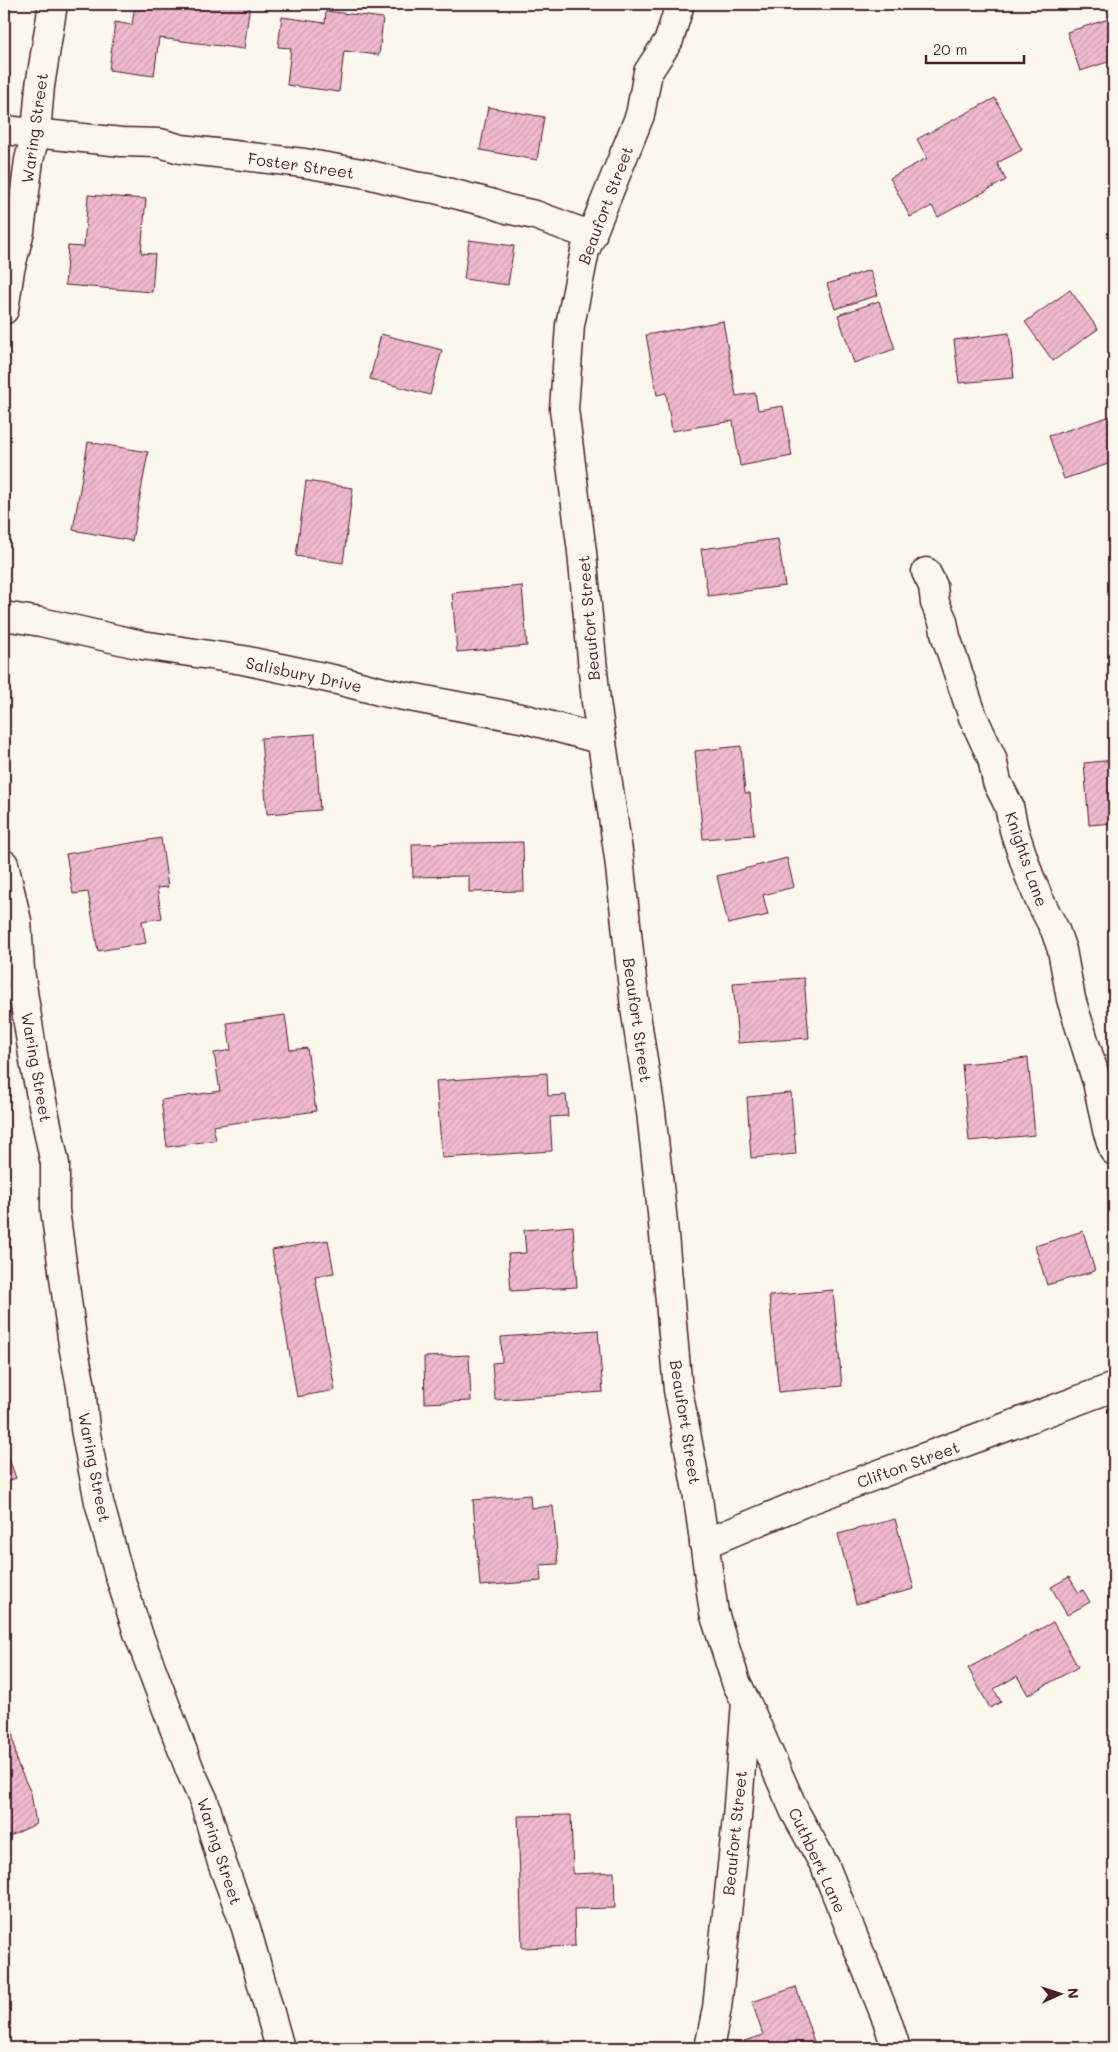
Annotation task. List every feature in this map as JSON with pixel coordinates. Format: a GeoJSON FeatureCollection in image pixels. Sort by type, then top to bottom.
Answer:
{"type":"FeatureCollection","features":[{"type":"Feature","properties":{"kind":"street","name":"Waring Street"},"geometry":{"type":"LineString","coordinates":[[4,310],[10,270],[20,231],[29,160],[36,132],[40,86],[53,4]]}},
{"type":"Feature","properties":{"kind":"street","name":"Beaufort Street"},"geometry":{"type":"LineString","coordinates":[[680,4],[670,40],[648,72],[640,115],[585,251],[570,325],[564,409],[582,552],[596,702],[619,858],[635,1008],[660,1195],[678,1390],[697,1491],[714,1613],[736,1682],[746,1702],[737,1818],[717,2008],[709,2048]]}},
{"type":"Feature","properties":{"kind":"street","name":"Foster Street"},"geometry":{"type":"LineString","coordinates":[[4,130],[122,142],[160,143],[180,149],[304,163],[367,174],[435,189],[535,215],[592,236]]}},
{"type":"Feature","properties":{"kind":"street","name":"Knights Lane"},"geometry":{"type":"LineString","coordinates":[[926,572],[933,586],[946,637],[973,717],[992,758],[997,782],[1009,806],[1014,830],[1029,875],[1055,930],[1062,950],[1071,999],[1097,1082],[1107,1130],[1114,1151]]}},
{"type":"Feature","properties":{"kind":"street","name":"Salisbury Drive"},"geometry":{"type":"LineString","coordinates":[[4,616],[41,622],[142,645],[243,660],[383,692],[526,719],[602,740]]}},
{"type":"Feature","properties":{"kind":"street","name":"Waring Street"},"geometry":{"type":"LineString","coordinates":[[4,864],[17,921],[20,970],[14,997],[35,1067],[55,1164],[55,1210],[73,1345],[81,1387],[85,1429],[100,1502],[118,1571],[138,1633],[190,1770],[204,1801],[222,1863],[246,1928],[280,2048]]}},
{"type":"Feature","properties":{"kind":"street","name":"Clifton Street"},"geometry":{"type":"LineString","coordinates":[[704,1544],[812,1499],[1114,1388]]}},
{"type":"Feature","properties":{"kind":"street","name":"Cuthbert Lane"},"geometry":{"type":"LineString","coordinates":[[746,1702],[795,1812],[825,1866],[887,2020],[896,2048]]}},
{"type":"Feature","properties":{"kind":"building"},"geometry":{"type":"Polygon","coordinates":[[[135,4],[250,4],[244,49],[159,38],[154,76],[109,70],[115,22],[132,25],[135,4]]]}},
{"type":"Feature","properties":{"kind":"building"},"geometry":{"type":"Polygon","coordinates":[[[326,11],[383,18],[379,55],[344,51],[339,92],[287,85],[291,48],[278,47],[282,17],[325,23],[326,11]]]}},
{"type":"Feature","properties":{"kind":"building"},"geometry":{"type":"Polygon","coordinates":[[[1112,18],[1114,25],[1114,60],[1080,71],[1067,32],[1112,18]]]}},
{"type":"Feature","properties":{"kind":"building"},"geometry":{"type":"Polygon","coordinates":[[[995,98],[1022,150],[997,163],[1006,180],[938,217],[932,206],[910,217],[890,178],[927,158],[917,139],[995,98]]]}},
{"type":"Feature","properties":{"kind":"building"},"geometry":{"type":"Polygon","coordinates":[[[488,107],[544,117],[537,160],[480,150],[488,107]]]}},
{"type":"Feature","properties":{"kind":"building"},"geometry":{"type":"Polygon","coordinates":[[[88,195],[146,199],[141,253],[155,254],[152,292],[65,285],[68,246],[84,247],[88,195]]]}},
{"type":"Feature","properties":{"kind":"building"},"geometry":{"type":"Polygon","coordinates":[[[469,240],[514,246],[508,285],[464,279],[469,240]]]}},
{"type":"Feature","properties":{"kind":"building"},"geometry":{"type":"Polygon","coordinates":[[[870,270],[878,295],[835,309],[827,284],[870,270]]]}},
{"type":"Feature","properties":{"kind":"building"},"geometry":{"type":"Polygon","coordinates":[[[1070,290],[1098,329],[1053,361],[1025,322],[1070,290]]]}},
{"type":"Feature","properties":{"kind":"building"},"geometry":{"type":"Polygon","coordinates":[[[879,301],[895,349],[854,363],[838,315],[879,301]]]}},
{"type":"Feature","properties":{"kind":"building"},"geometry":{"type":"Polygon","coordinates":[[[723,321],[736,396],[755,393],[758,410],[783,406],[792,456],[740,466],[733,421],[672,431],[666,393],[657,395],[646,335],[723,321]]]}},
{"type":"Feature","properties":{"kind":"building"},"geometry":{"type":"Polygon","coordinates":[[[1009,333],[1014,378],[959,383],[954,340],[1009,333]]]}},
{"type":"Feature","properties":{"kind":"building"},"geometry":{"type":"Polygon","coordinates":[[[381,334],[442,350],[430,395],[370,379],[381,334]]]}},
{"type":"Feature","properties":{"kind":"building"},"geometry":{"type":"Polygon","coordinates":[[[1114,415],[1114,462],[1064,479],[1049,436],[1114,415]]]}},
{"type":"Feature","properties":{"kind":"building"},"geometry":{"type":"Polygon","coordinates":[[[88,442],[148,452],[132,541],[73,530],[88,442]]]}},
{"type":"Feature","properties":{"kind":"building"},"geometry":{"type":"Polygon","coordinates":[[[306,481],[353,488],[343,563],[296,556],[306,481]]]}},
{"type":"Feature","properties":{"kind":"building"},"geometry":{"type":"Polygon","coordinates":[[[778,539],[785,586],[708,596],[701,549],[778,539]]]}},
{"type":"Feature","properties":{"kind":"building"},"geometry":{"type":"Polygon","coordinates":[[[522,586],[527,646],[457,652],[452,593],[522,586]]]}},
{"type":"Feature","properties":{"kind":"building"},"geometry":{"type":"Polygon","coordinates":[[[315,734],[320,810],[267,814],[261,738],[315,734]]]}},
{"type":"Feature","properties":{"kind":"building"},"geometry":{"type":"Polygon","coordinates":[[[741,746],[745,793],[750,793],[754,835],[703,839],[695,751],[741,746]]]}},
{"type":"Feature","properties":{"kind":"building"},"geometry":{"type":"Polygon","coordinates":[[[1114,760],[1114,823],[1089,825],[1084,763],[1114,760]]]}},
{"type":"Feature","properties":{"kind":"building"},"geometry":{"type":"Polygon","coordinates":[[[161,838],[168,887],[157,888],[162,918],[142,921],[146,943],[98,951],[88,892],[73,894],[66,854],[161,838]]]}},
{"type":"Feature","properties":{"kind":"building"},"geometry":{"type":"Polygon","coordinates":[[[523,842],[524,891],[469,892],[469,876],[413,877],[412,844],[523,842]]]}},
{"type":"Feature","properties":{"kind":"building"},"geometry":{"type":"Polygon","coordinates":[[[787,858],[794,887],[763,895],[768,915],[728,924],[717,876],[787,858]]]}},
{"type":"Feature","properties":{"kind":"building"},"geometry":{"type":"Polygon","coordinates":[[[804,978],[809,1038],[738,1043],[733,983],[804,978]]]}},
{"type":"Feature","properties":{"kind":"building"},"geometry":{"type":"Polygon","coordinates":[[[285,1015],[290,1050],[307,1048],[316,1111],[213,1126],[216,1140],[167,1147],[161,1100],[220,1091],[214,1053],[231,1050],[227,1023],[285,1015]]]}},
{"type":"Feature","properties":{"kind":"building"},"geometry":{"type":"Polygon","coordinates":[[[1028,1058],[1035,1135],[969,1141],[962,1064],[1028,1058]]]}},
{"type":"Feature","properties":{"kind":"building"},"geometry":{"type":"Polygon","coordinates":[[[547,1073],[548,1096],[566,1095],[568,1116],[550,1117],[552,1151],[442,1158],[436,1081],[547,1073]]]}},
{"type":"Feature","properties":{"kind":"building"},"geometry":{"type":"Polygon","coordinates":[[[791,1093],[796,1154],[751,1158],[747,1097],[791,1093]]]}},
{"type":"Feature","properties":{"kind":"building"},"geometry":{"type":"Polygon","coordinates":[[[573,1226],[577,1287],[511,1291],[508,1254],[526,1253],[524,1230],[573,1226]]]}},
{"type":"Feature","properties":{"kind":"building"},"geometry":{"type":"Polygon","coordinates":[[[1083,1231],[1095,1271],[1047,1285],[1035,1246],[1083,1231]]]}},
{"type":"Feature","properties":{"kind":"building"},"geometry":{"type":"Polygon","coordinates":[[[328,1240],[334,1273],[315,1276],[335,1390],[297,1397],[272,1250],[328,1240]]]}},
{"type":"Feature","properties":{"kind":"building"},"geometry":{"type":"Polygon","coordinates":[[[833,1290],[842,1386],[779,1392],[769,1296],[833,1290]]]}},
{"type":"Feature","properties":{"kind":"building"},"geometry":{"type":"Polygon","coordinates":[[[598,1330],[603,1392],[495,1400],[492,1363],[502,1362],[501,1337],[598,1330]]]}},
{"type":"Feature","properties":{"kind":"building"},"geometry":{"type":"Polygon","coordinates":[[[469,1355],[471,1401],[425,1403],[424,1357],[469,1355]]]}},
{"type":"Feature","properties":{"kind":"building"},"geometry":{"type":"Polygon","coordinates":[[[4,1445],[16,1478],[4,1483],[4,1445]]]}},
{"type":"Feature","properties":{"kind":"building"},"geometry":{"type":"Polygon","coordinates":[[[530,1495],[531,1508],[553,1506],[558,1564],[540,1565],[541,1581],[480,1586],[473,1500],[530,1495]]]}},
{"type":"Feature","properties":{"kind":"building"},"geometry":{"type":"Polygon","coordinates":[[[895,1519],[914,1589],[856,1604],[838,1534],[895,1519]]]}},
{"type":"Feature","properties":{"kind":"building"},"geometry":{"type":"Polygon","coordinates":[[[1069,1577],[1079,1593],[1083,1590],[1090,1602],[1067,1615],[1051,1587],[1069,1577]]]}},
{"type":"Feature","properties":{"kind":"building"},"geometry":{"type":"Polygon","coordinates":[[[1053,1622],[1078,1667],[1028,1695],[1017,1676],[994,1689],[1001,1702],[990,1708],[968,1668],[1053,1622]]]}},
{"type":"Feature","properties":{"kind":"building"},"geometry":{"type":"Polygon","coordinates":[[[4,1700],[9,1711],[17,1763],[31,1793],[36,1824],[4,1839],[4,1700]]]}},
{"type":"Feature","properties":{"kind":"building"},"geometry":{"type":"Polygon","coordinates":[[[571,1815],[573,1874],[614,1872],[615,1908],[574,1909],[575,1946],[522,1948],[518,1816],[571,1815]]]}},
{"type":"Feature","properties":{"kind":"building"},"geometry":{"type":"Polygon","coordinates":[[[796,1987],[816,2048],[747,2048],[744,2041],[763,2035],[752,2002],[796,1987]]]}},
{"type":"Feature","properties":{"kind":"building"},"geometry":{"type":"Polygon","coordinates":[[[549,2040],[550,2048],[502,2048],[502,2046],[549,2040]]]}}]}
